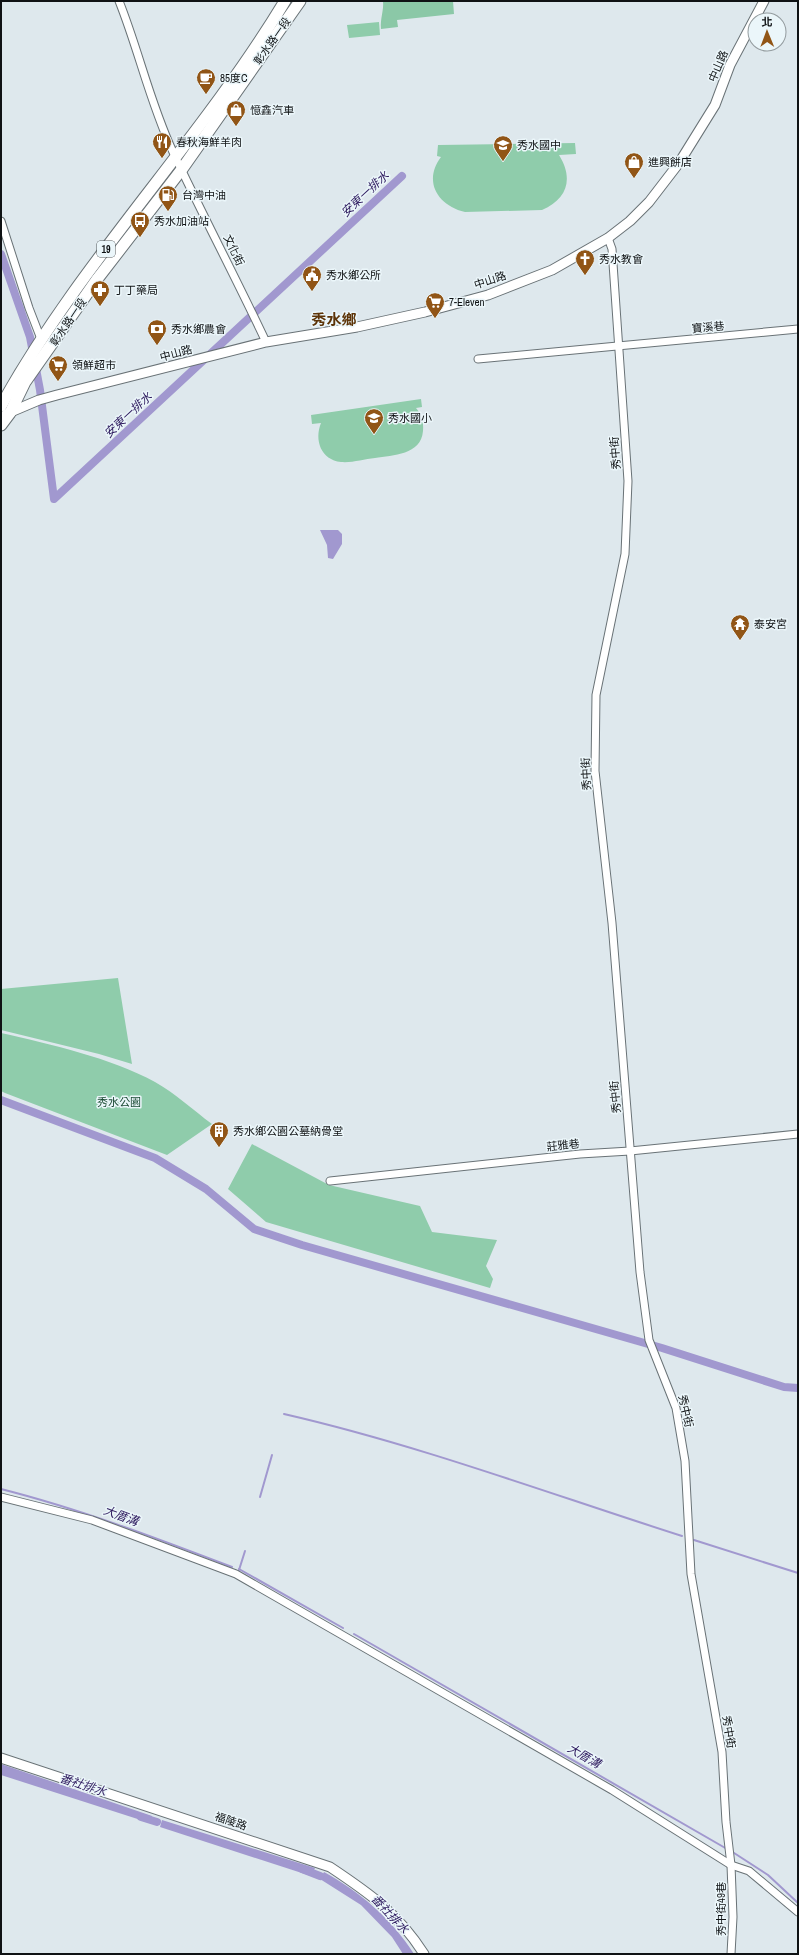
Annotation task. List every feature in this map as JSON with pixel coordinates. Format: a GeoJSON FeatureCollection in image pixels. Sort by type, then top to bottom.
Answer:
{"type":"FeatureCollection","features":[{"type":"Feature","properties":{"kind":"main road","name":"彰水路一段"},"geometry":{"type":"LineString","coordinates":[[1,406],[22,367],[89,272],[225,90],[285,1]]}},
{"type":"Feature","properties":{"kind":"main road","name":"彰水路一段"},"geometry":{"type":"LineString","coordinates":[[6,415],[25,382],[50,349],[98,278],[182,169],[300,1]]}},
{"type":"Feature","properties":{"kind":"main road","name":"19"},"geometry":{"type":"LineString","coordinates":[[1,425],[6,415]]}},
{"type":"Feature","properties":{"kind":"street","name":"文化街"},"geometry":{"type":"LineString","coordinates":[[119,1],[130,28],[152,101],[175,156],[266,342]]}},
{"type":"Feature","properties":{"kind":"street","name":"中山路"},"geometry":{"type":"LineString","coordinates":[[6,415],[39,400],[266,342],[357,327],[425,312],[488,294],[552,270],[608,238],[630,221],[649,202],[679,163],[715,105],[730,65],[764,1]]}},
{"type":"Feature","properties":{"kind":"street"},"geometry":{"type":"LineString","coordinates":[[1,221],[40,342]]}},
{"type":"Feature","properties":{"kind":"street","name":"秀中街"},"geometry":{"type":"LineString","coordinates":[[608,238],[612,249],[628,481],[625,554],[596,695],[595,771],[612,923],[630,1151],[648,1340],[676,1408],[685,1460],[691,1574],[722,1752],[726,1822],[731,1865]]}},
{"type":"Feature","properties":{"kind":"street","name":"寶溪巷"},"geometry":{"type":"LineString","coordinates":[[478,359],[798,330]]}},
{"type":"Feature","properties":{"kind":"street","name":"莊雅巷"},"geometry":{"type":"LineString","coordinates":[[330,1181],[556,1156],[630,1151],[798,1134]]}},
{"type":"Feature","properties":{"kind":"street"},"geometry":{"type":"LineString","coordinates":[[1,1497],[92,1520],[236,1574],[612,1790],[731,1865],[749,1871],[798,1912]]}},
{"type":"Feature","properties":{"kind":"street","name":"福陵路"},"geometry":{"type":"LineString","coordinates":[[1,1758],[330,1867],[372,1895],[389,1911],[414,1939],[424,1954]]}},
{"type":"Feature","properties":{"kind":"street","name":"秀中街49巷"},"geometry":{"type":"LineString","coordinates":[[731,1865],[733,1917],[731,1954]]}},
{"type":"Feature","properties":{"kind":"green space"},"geometry":{"type":"Polygon","coordinates":[[[383,1],[453,1],[454,14],[397,20],[398,27],[381,29],[383,1]]]}},
{"type":"Feature","properties":{"kind":"green space"},"geometry":{"type":"Polygon","coordinates":[[[379,22],[380,35],[349,38],[347,25],[379,22]]]}},
{"type":"Feature","properties":{"kind":"green space"},"geometry":{"type":"Polygon","coordinates":[[[575,143],[576,154],[559,155],[566,172],[566,187],[557,200],[542,210],[465,212],[455,209],[440,198],[433,183],[433,175],[441,157],[437,156],[438,145],[575,143]]]}},
{"type":"Feature","properties":{"kind":"green space"},"geometry":{"type":"Polygon","coordinates":[[[421,399],[422,407],[416,408],[423,421],[421,439],[412,449],[398,454],[349,462],[334,460],[328,457],[321,448],[318,436],[321,423],[312,424],[311,415],[421,399]]]}},
{"type":"Feature","properties":{"kind":"green space"},"geometry":{"type":"Polygon","coordinates":[[[118,978],[132,1064],[99,1054],[1,1030],[1,989],[118,978]]]}},
{"type":"Feature","properties":{"kind":"green space","name":"秀水公園"},"geometry":{"type":"Polygon","coordinates":[[[1,1033],[80,1053],[138,1073],[170,1091],[212,1124],[167,1155],[5,1093],[1,1091],[1,1033]]]}},
{"type":"Feature","properties":{"kind":"green space"},"geometry":{"type":"Polygon","coordinates":[[[252,1144],[329,1185],[420,1206],[432,1232],[497,1240],[486,1266],[493,1279],[490,1288],[266,1222],[228,1189],[252,1144]]]}},
{"type":"Feature","properties":{"kind":"shaded area"},"geometry":{"type":"Polygon","coordinates":[[[320,530],[338,530],[342,534],[342,544],[333,559],[328,558],[327,545],[320,530]]]}},
{"type":"Feature","properties":{"kind":"shaded area"},"geometry":{"type":"Polygon","coordinates":[[[1,1764],[152,1816],[150,1823],[1,1775],[1,1764]]]}},
{"type":"Feature","properties":{"kind":"shaded area"},"geometry":{"type":"Polygon","coordinates":[[[162,1820],[315,1868],[311,1876],[160,1827],[162,1820]]]}},
{"type":"Feature","properties":{"kind":"shaded area"},"geometry":{"type":"Polygon","coordinates":[[[324,1872],[350,1888],[374,1907],[396,1929],[414,1954],[403,1954],[392,1937],[361,1905],[320,1879],[324,1872]]]}},
{"type":"Feature","properties":{"kind":"waterway","name":"安東一排水"},"geometry":{"type":"LineString","coordinates":[[1,254],[30,337],[40,390],[54,499],[402,176]]}},
{"type":"Feature","properties":{"kind":"waterway"},"geometry":{"type":"LineString","coordinates":[[1,1100],[155,1158],[206,1189],[254,1229],[302,1245],[662,1348],[784,1387],[798,1388]]}},
{"type":"Feature","properties":{"kind":"waterway"},"geometry":{"type":"LineString","coordinates":[[284,1414],[334,1426],[434,1455],[682,1536]]}},
{"type":"Feature","properties":{"kind":"waterway"},"geometry":{"type":"LineString","coordinates":[[260,1497],[272,1455]]}},
{"type":"Feature","properties":{"kind":"waterway","name":"大厝溝"},"geometry":{"type":"LineString","coordinates":[[1,1489],[89,1515],[232,1567]]}},
{"type":"Feature","properties":{"kind":"waterway"},"geometry":{"type":"LineString","coordinates":[[694,1540],[798,1573]]}},
{"type":"Feature","properties":{"kind":"waterway"},"geometry":{"type":"LineString","coordinates":[[239,1570],[245,1551]]}},
{"type":"Feature","properties":{"kind":"waterway","name":"大厝溝"},"geometry":{"type":"LineString","coordinates":[[239,1569],[343,1628]]}},
{"type":"Feature","properties":{"kind":"waterway","name":"大厝溝"},"geometry":{"type":"LineString","coordinates":[[354,1634],[727,1849]]}},
{"type":"Feature","properties":{"kind":"waterway","name":"番社排水"},"geometry":{"type":"LineString","coordinates":[[141,1817],[157,1822]]}},
{"type":"Feature","properties":{"kind":"waterway","name":"大厝溝"},"geometry":{"type":"LineString","coordinates":[[731,1851],[768,1875],[798,1903]]}},
{"type":"Feature","properties":{"kind":"waterway","name":"番社排水"},"geometry":{"type":"LineString","coordinates":[[302,1869],[320,1876]]}},
{"type":"Feature","properties":{"kind":"place","name":"85度C"},"geometry":{"type":"Point","coordinates":[206,95]}},
{"type":"Feature","properties":{"kind":"place","name":"憶鑫汽車"},"geometry":{"type":"Point","coordinates":[236,127]}},
{"type":"Feature","properties":{"kind":"place","name":"春秋海鮮羊肉"},"geometry":{"type":"Point","coordinates":[162,159]}},
{"type":"Feature","properties":{"kind":"place","name":"秀水國中"},"geometry":{"type":"Point","coordinates":[503,162]}},
{"type":"Feature","properties":{"kind":"place","name":"進興餅店"},"geometry":{"type":"Point","coordinates":[634,179]}},
{"type":"Feature","properties":{"kind":"place","name":"台灣中油"},"geometry":{"type":"Point","coordinates":[168,212]}},
{"type":"Feature","properties":{"kind":"place","name":"秀水加油站"},"geometry":{"type":"Point","coordinates":[140,238]}},
{"type":"Feature","properties":{"kind":"place","name":"秀水教會"},"geometry":{"type":"Point","coordinates":[585,276]}},
{"type":"Feature","properties":{"kind":"place","name":"秀水鄉公所"},"geometry":{"type":"Point","coordinates":[312,292]}},
{"type":"Feature","properties":{"kind":"place","name":"丁丁藥局"},"geometry":{"type":"Point","coordinates":[100,307]}},
{"type":"Feature","properties":{"kind":"place","name":"7-Eleven"},"geometry":{"type":"Point","coordinates":[435,319]}},
{"type":"Feature","properties":{"kind":"place","name":"秀水鄉農會"},"geometry":{"type":"Point","coordinates":[157,346]}},
{"type":"Feature","properties":{"kind":"place","name":"領鮮超市"},"geometry":{"type":"Point","coordinates":[58,382]}},
{"type":"Feature","properties":{"kind":"place","name":"秀水國小"},"geometry":{"type":"Point","coordinates":[374,435]}},
{"type":"Feature","properties":{"kind":"place","name":"泰安宮"},"geometry":{"type":"Point","coordinates":[740,641]}},
{"type":"Feature","properties":{"kind":"place","name":"秀水鄉公園公墓納骨堂"},"geometry":{"type":"Point","coordinates":[219,1148]}},
{"type":"Feature","properties":{"kind":"district","name":"秀水鄉"},"geometry":{"type":"Point","coordinates":[334,320]}}]}
